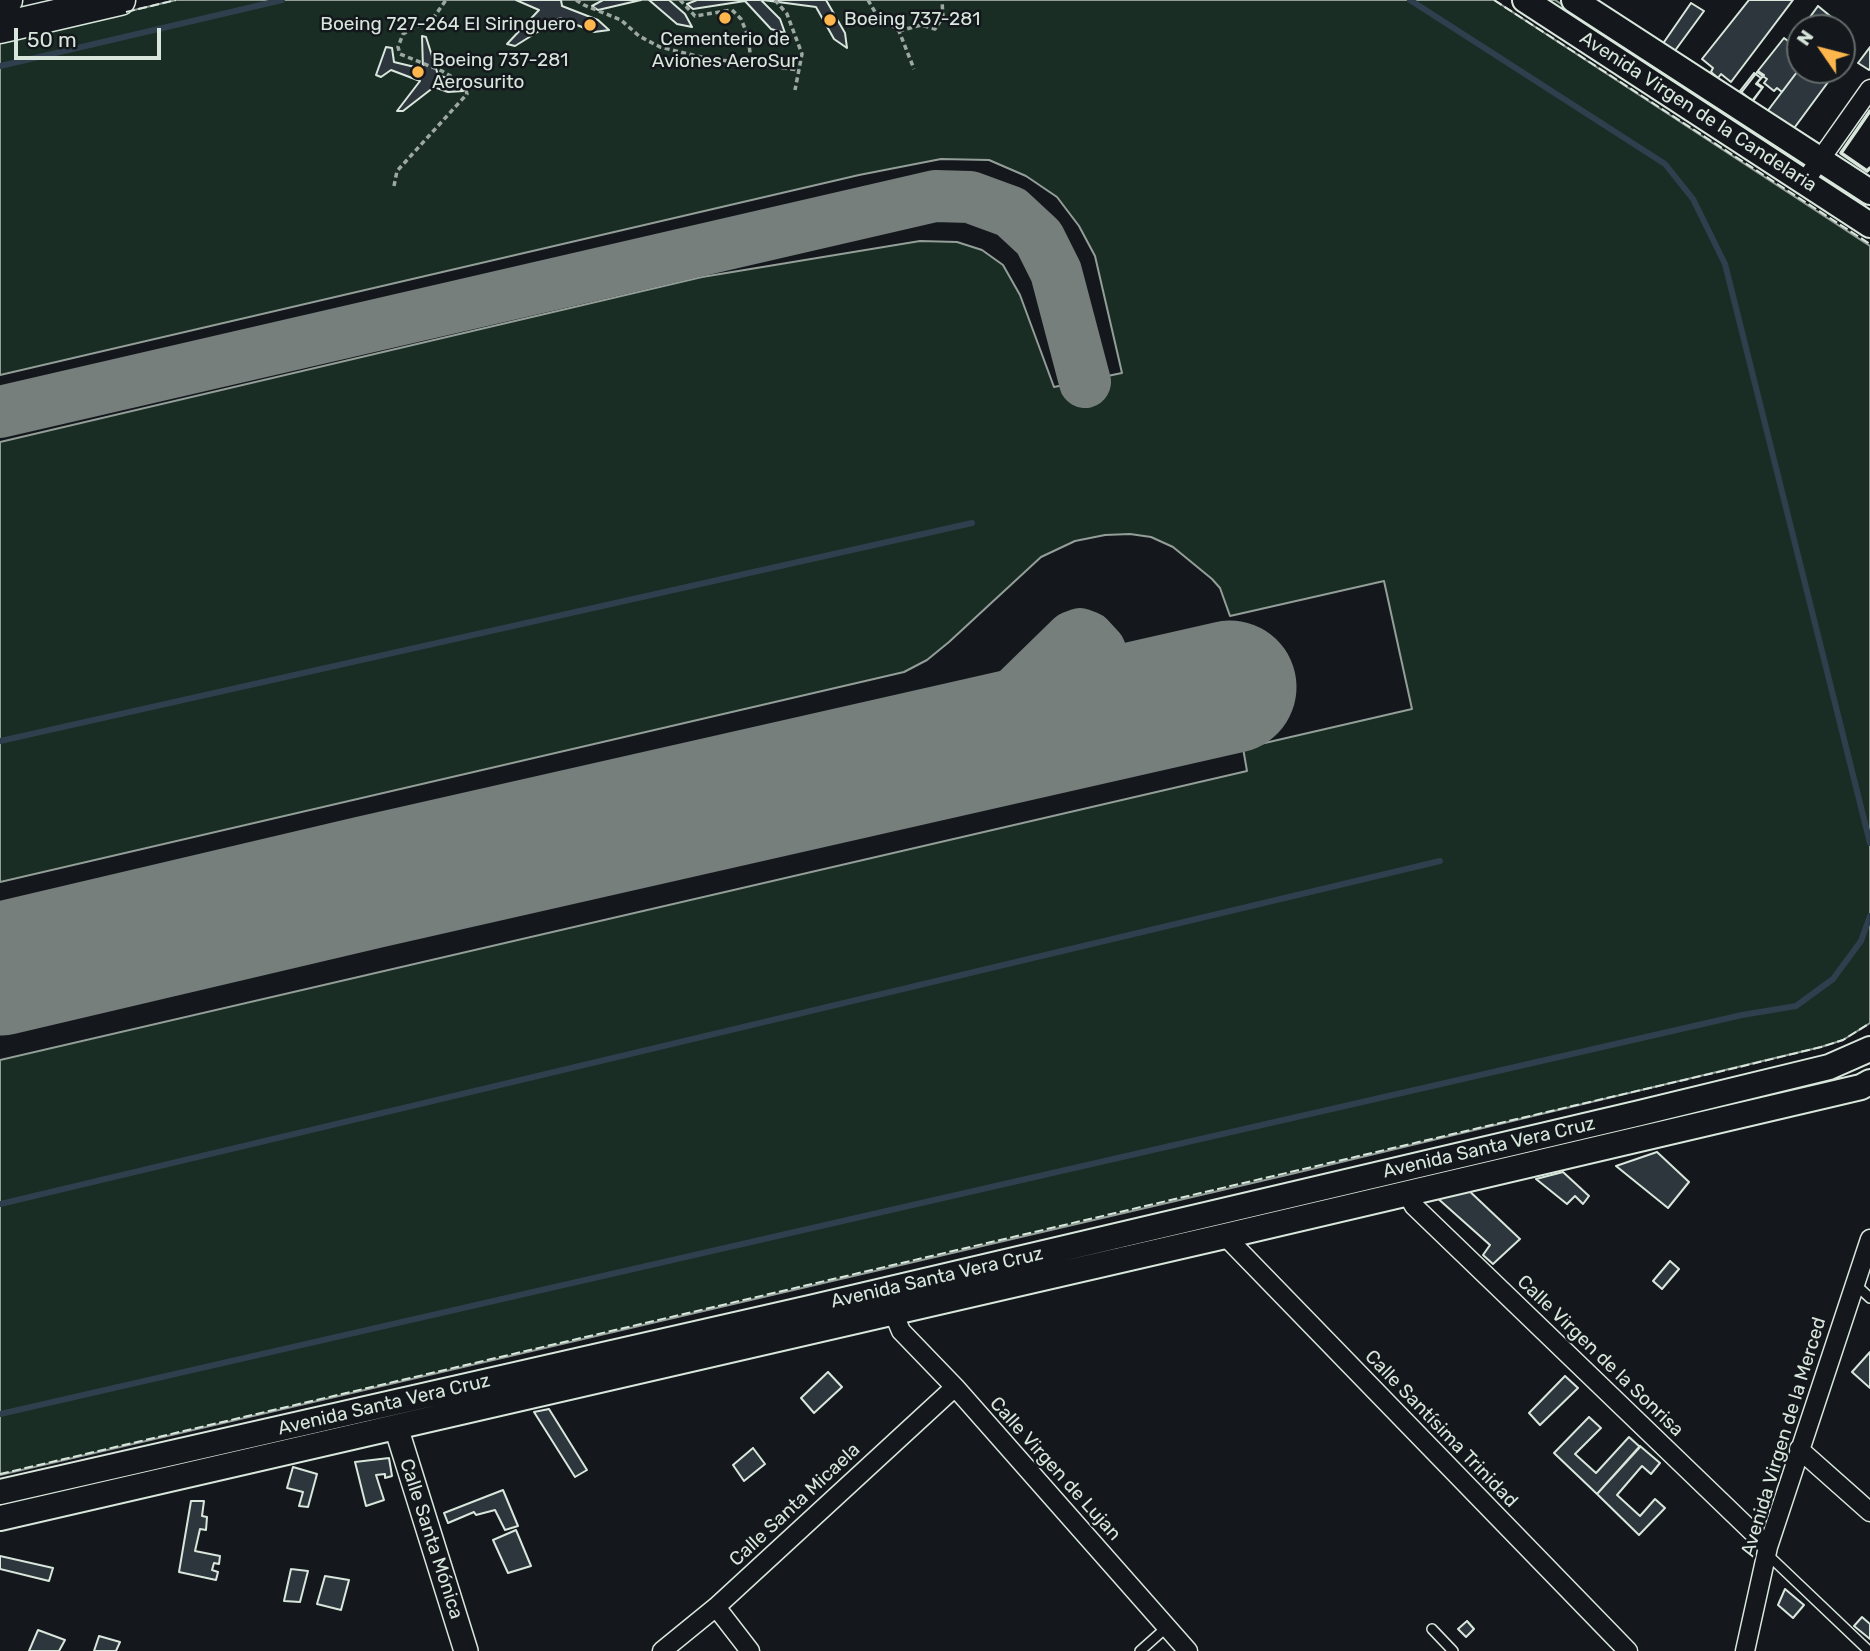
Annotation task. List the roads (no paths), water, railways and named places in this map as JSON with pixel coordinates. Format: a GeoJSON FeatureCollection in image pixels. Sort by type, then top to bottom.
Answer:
{"type":"FeatureCollection","features":[{"type":"Feature","properties":{"kind":"highway"},"geometry":{"type":"LineString","coordinates":[[0,2],[7,0]]}},
{"type":"Feature","properties":{"kind":"highway"},"geometry":{"type":"LineString","coordinates":[[0,28],[120,0]]}},
{"type":"Feature","properties":{"kind":"main road","name":"Avenida Virgen de la Candelaria"},"geometry":{"type":"LineString","coordinates":[[1525,0],[1870,225]]}},
{"type":"Feature","properties":{"kind":"main road","name":"Avenida Virgen de la Candelaria"},"geometry":{"type":"LineString","coordinates":[[1574,0],[1870,192]]}},
{"type":"Feature","properties":{"kind":"main road","name":"Avenida Santa Vera Cruz"},"geometry":{"type":"LineString","coordinates":[[0,1492],[823,1305],[1640,1113],[1829,1067],[1870,1049]]}},
{"type":"Feature","properties":{"kind":"main road","name":"Avenida Santa Vera Cruz"},"geometry":{"type":"LineString","coordinates":[[0,1518],[1225,1236],[1861,1087],[1870,1082]]}},
{"type":"Feature","properties":{"kind":"street"},"geometry":{"type":"LineString","coordinates":[[1805,181],[1870,89]]}},
{"type":"Feature","properties":{"kind":"street","name":"Calle Virgen de la Sonrisa"},"geometry":{"type":"LineString","coordinates":[[1406,1192],[1415,1206],[1767,1550]]}},
{"type":"Feature","properties":{"kind":"street","name":"Calle Santísima Trinidad"},"geometry":{"type":"LineString","coordinates":[[1225,1236],[1628,1651]]}},
{"type":"Feature","properties":{"kind":"street","name":"Avenida Virgen de la Merced"},"geometry":{"type":"LineString","coordinates":[[1745,1651],[1767,1550],[1870,1239]]}},
{"type":"Feature","properties":{"kind":"street","name":"Calle Virgen de Lujan"},"geometry":{"type":"LineString","coordinates":[[893,1312],[901,1331],[955,1387],[1188,1651]]}},
{"type":"Feature","properties":{"kind":"street","name":"Calle Santa Micaela"},"geometry":{"type":"LineString","coordinates":[[662,1651],[716,1607],[955,1387]]}},
{"type":"Feature","properties":{"kind":"street","name":"Calle Santa Mónica"},"geometry":{"type":"LineString","coordinates":[[396,1427],[462,1650]]}},
{"type":"Feature","properties":{"kind":"street"},"geometry":{"type":"LineString","coordinates":[[1799,1449],[1870,1512]]}},
{"type":"Feature","properties":{"kind":"street"},"geometry":{"type":"LineString","coordinates":[[716,1607],[750,1651]]}},
{"type":"Feature","properties":{"kind":"lane"},"geometry":{"type":"LineString","coordinates":[[1854,1284],[1870,1298]]}},
{"type":"Feature","properties":{"kind":"lane"},"geometry":{"type":"LineString","coordinates":[[1767,1550],[1869,1651]]}},
{"type":"Feature","properties":{"kind":"lane"},"geometry":{"type":"LineString","coordinates":[[1140,1651],[1167,1627]]}},
{"type":"Feature","properties":{"kind":"lane"},"geometry":{"type":"LineString","coordinates":[[1432,1629],[1453,1651]]}},
{"type":"Feature","properties":{"kind":"waterway"},"geometry":{"type":"LineString","coordinates":[[0,66],[282,0]]}},
{"type":"Feature","properties":{"kind":"waterway"},"geometry":{"type":"LineString","coordinates":[[1410,0],[1665,164],[1693,199],[1725,264],[1870,843]]}},
{"type":"Feature","properties":{"kind":"waterway"},"geometry":{"type":"LineString","coordinates":[[0,741],[972,523]]}},
{"type":"Feature","properties":{"kind":"waterway"},"geometry":{"type":"LineString","coordinates":[[0,1204],[1440,861]]}},
{"type":"Feature","properties":{"kind":"waterway"},"geometry":{"type":"LineString","coordinates":[[0,1414],[1742,1015],[1796,1006],[1833,979],[1861,941],[1870,916]]}},
{"type":"Feature","properties":{"kind":"place","name":"Cementerio de Aviones AeroSur"},"geometry":{"type":"Point","coordinates":[725,18]}},
{"type":"Feature","properties":{"kind":"place","name":"Boeing 737-281"},"geometry":{"type":"Point","coordinates":[830,20]}},
{"type":"Feature","properties":{"kind":"place","name":"Boeing 727-264 El Siringuero"},"geometry":{"type":"Point","coordinates":[590,25]}},
{"type":"Feature","properties":{"kind":"place","name":"Boeing 737-281 Aerosurito"},"geometry":{"type":"Point","coordinates":[418,72]}}]}
